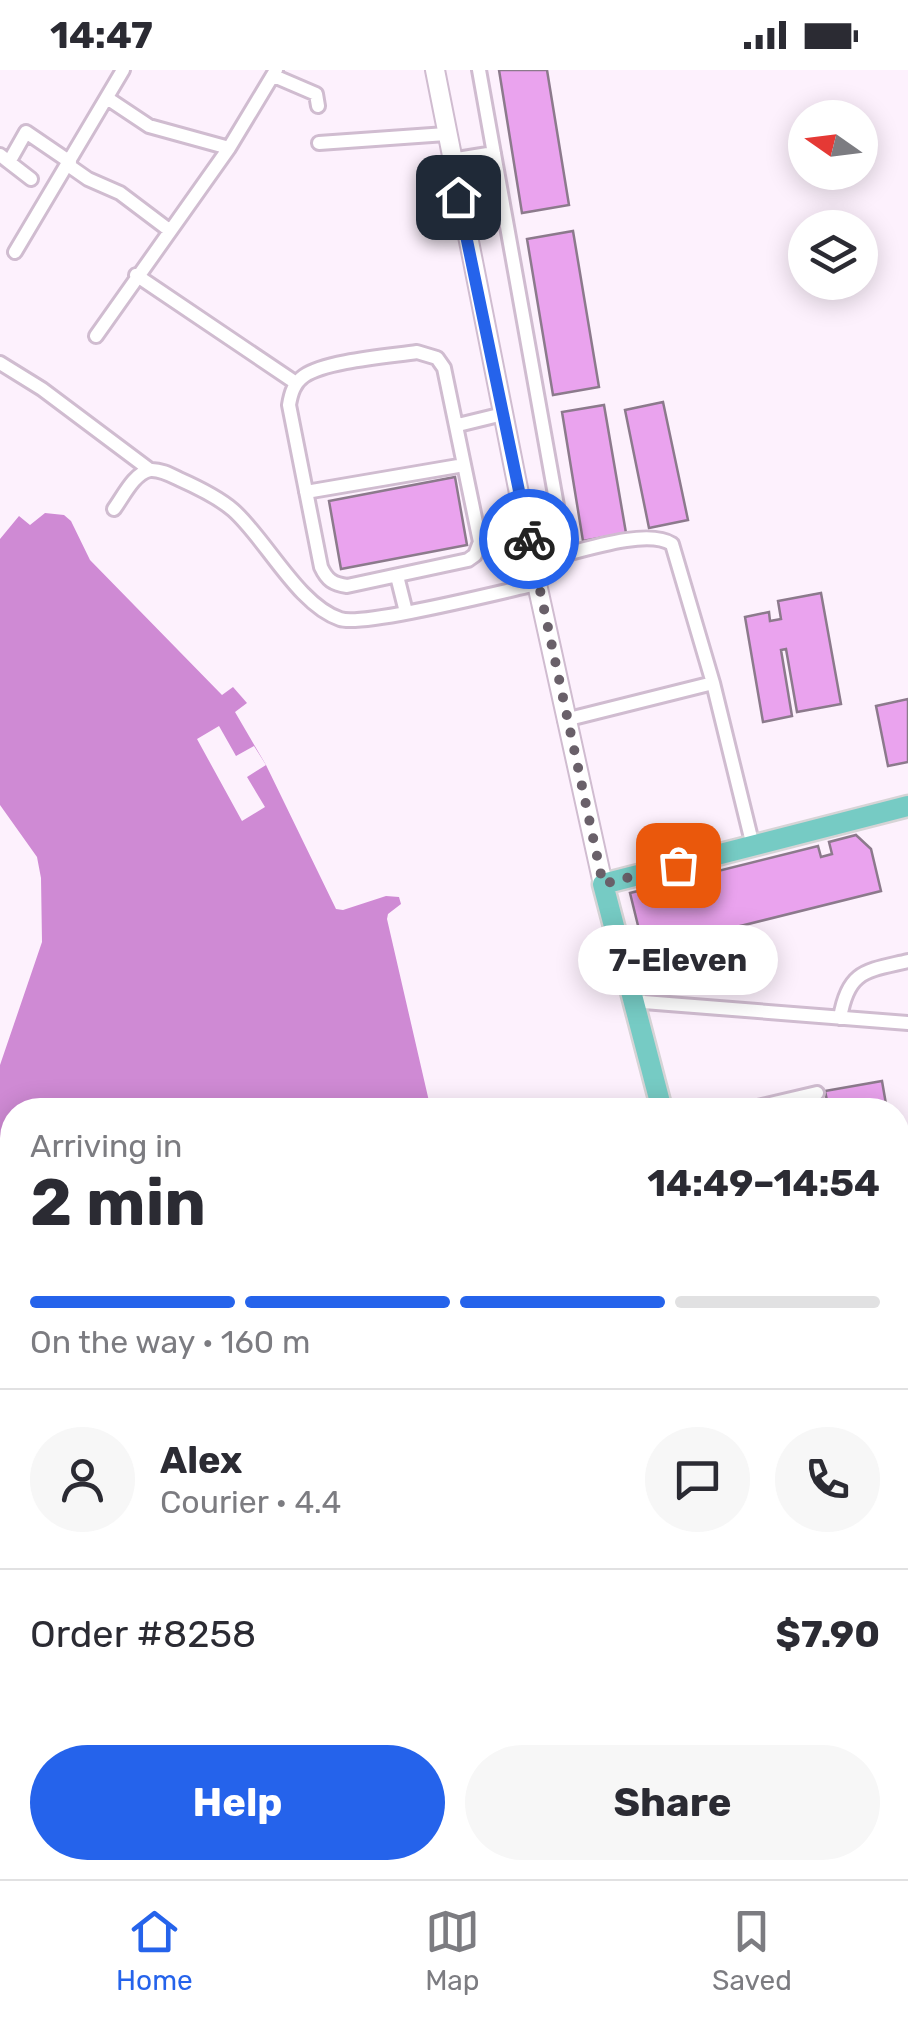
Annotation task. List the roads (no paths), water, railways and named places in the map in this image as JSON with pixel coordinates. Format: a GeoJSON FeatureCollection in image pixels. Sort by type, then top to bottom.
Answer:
{"type":"FeatureCollection","features":[{"type":"Feature","properties":{"kind":"main road"},"geometry":{"type":"LineString","coordinates":[[435,70],[566,720],[631,1001],[659,1098]]}},
{"type":"Feature","properties":{"kind":"main road"},"geometry":{"type":"LineString","coordinates":[[603,884],[908,806]]}},
{"type":"Feature","properties":{"kind":"street"},"geometry":{"type":"LineString","coordinates":[[15,252],[123,70]]}},
{"type":"Feature","properties":{"kind":"street"},"geometry":{"type":"LineString","coordinates":[[479,70],[566,556]]}},
{"type":"Feature","properties":{"kind":"street"},"geometry":{"type":"LineString","coordinates":[[96,336],[229,148],[275,73],[316,94],[318,106]]}},
{"type":"Feature","properties":{"kind":"street"},"geometry":{"type":"LineString","coordinates":[[107,98],[150,126],[229,148]]}},
{"type":"Feature","properties":{"kind":"street"},"geometry":{"type":"LineString","coordinates":[[31,179],[5,158],[26,132],[82,176],[120,192],[169,230]]}},
{"type":"Feature","properties":{"kind":"street"},"geometry":{"type":"LineString","coordinates":[[318,143],[446,134]]}},
{"type":"Feature","properties":{"kind":"street"},"geometry":{"type":"LineString","coordinates":[[451,160],[494,153]]}},
{"type":"Feature","properties":{"kind":"street"},"geometry":{"type":"LineString","coordinates":[[136,276],[296,383]]}},
{"type":"Feature","properties":{"kind":"street"},"geometry":{"type":"LineString","coordinates":[[417,352],[429,354],[444,368],[458,425],[480,542],[478,551],[468,560],[397,576],[346,586],[330,582],[321,567],[290,404],[296,383],[306,374],[346,363],[417,352]]}},
{"type":"Feature","properties":{"kind":"street"},"geometry":{"type":"LineString","coordinates":[[0,363],[53,396],[150,470],[189,483],[232,510],[308,596],[330,614],[352,622],[537,584]]}},
{"type":"Feature","properties":{"kind":"street"},"geometry":{"type":"LineString","coordinates":[[458,425],[503,414]]}},
{"type":"Feature","properties":{"kind":"street"},"geometry":{"type":"LineString","coordinates":[[306,492],[464,465]]}},
{"type":"Feature","properties":{"kind":"street"},"geometry":{"type":"LineString","coordinates":[[114,509],[138,476],[150,470]]}},
{"type":"Feature","properties":{"kind":"street"},"geometry":{"type":"LineString","coordinates":[[534,562],[636,538],[656,538],[672,544],[713,683],[753,846]]}},
{"type":"Feature","properties":{"kind":"street"},"geometry":{"type":"LineString","coordinates":[[397,576],[406,612]]}},
{"type":"Feature","properties":{"kind":"street"},"geometry":{"type":"LineString","coordinates":[[566,720],[713,683]]}},
{"type":"Feature","properties":{"kind":"street"},"geometry":{"type":"LineString","coordinates":[[840,1018],[844,992],[860,976],[908,961]]}},
{"type":"Feature","properties":{"kind":"street"},"geometry":{"type":"LineString","coordinates":[[631,1001],[908,1023]]}},
{"type":"Feature","properties":{"kind":"street"},"geometry":{"type":"LineString","coordinates":[[796,1098],[817,1093]]}},
{"type":"Feature","properties":{"kind":"place","name":"7-Eleven"},"geometry":{"type":"Point","coordinates":[678,865]}}]}
